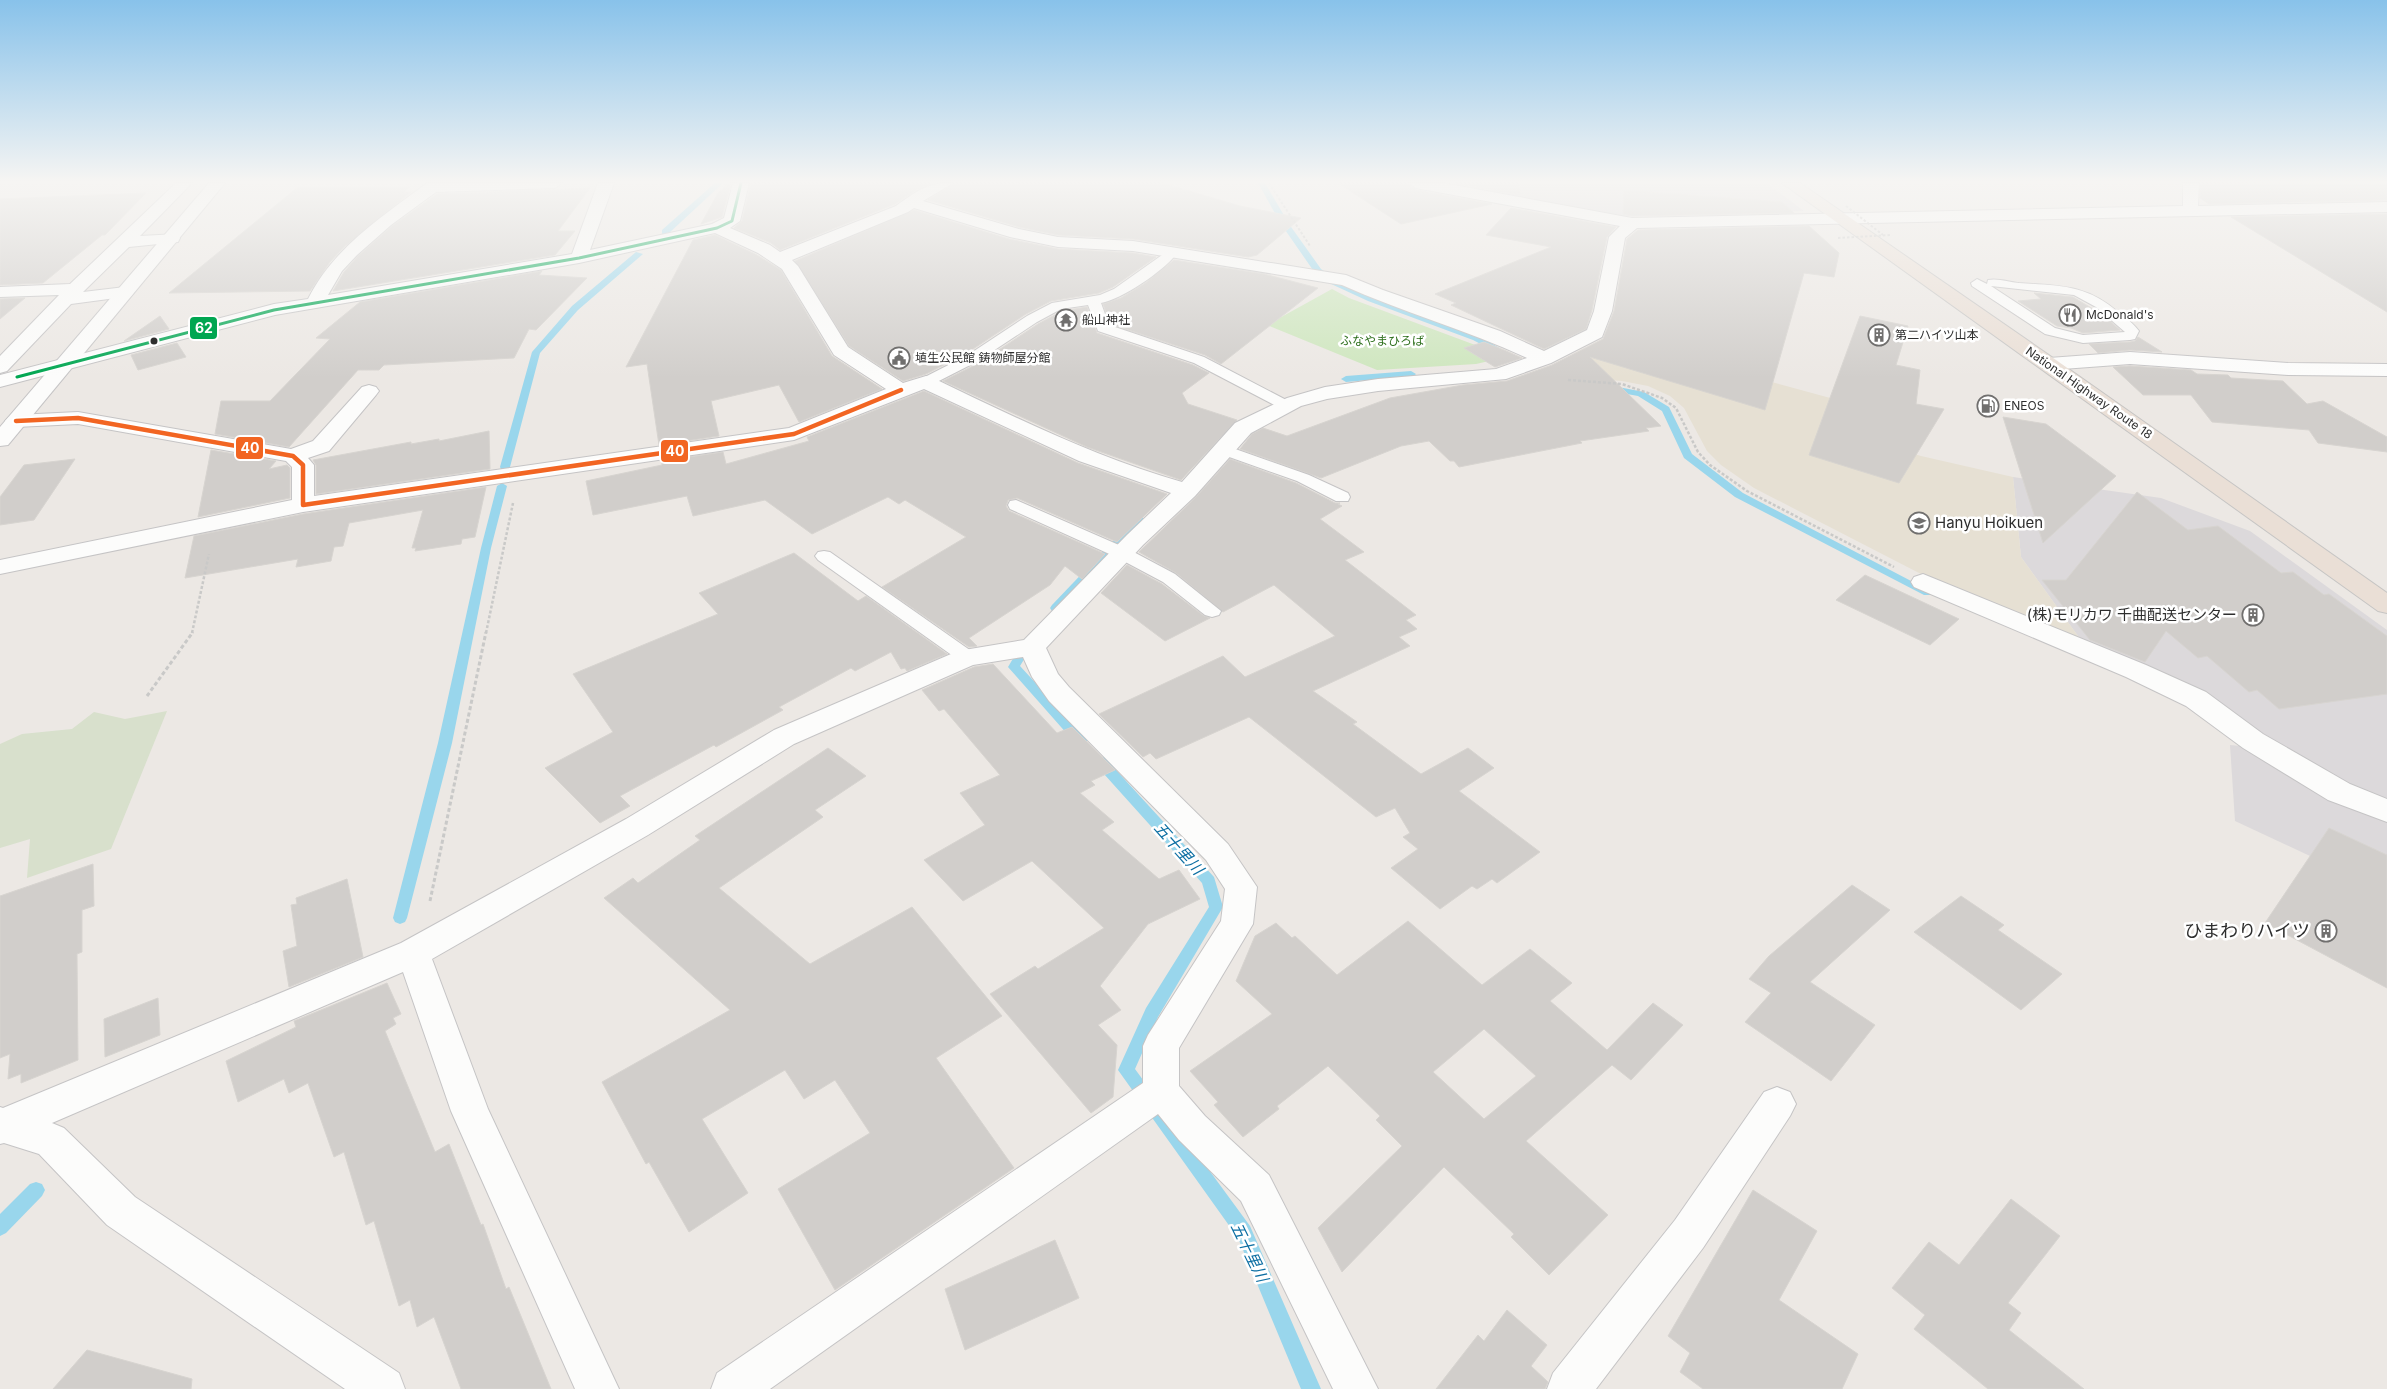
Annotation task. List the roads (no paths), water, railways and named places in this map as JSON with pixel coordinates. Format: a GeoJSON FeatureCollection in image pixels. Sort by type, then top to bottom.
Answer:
{"type":"FeatureCollection","features":[{"type":"Feature","properties":{"kind":"highway","name":"National Highway Route 18"},"geometry":{"type":"LineString","coordinates":[[1891,248],[2049,364],[2387,605]]}},
{"type":"Feature","properties":{"kind":"street"},"geometry":{"type":"LineString","coordinates":[[0,366],[117,248]]}},
{"type":"Feature","properties":{"kind":"street"},"geometry":{"type":"LineString","coordinates":[[0,440],[163,248]]}},
{"type":"Feature","properties":{"kind":"street"},"geometry":{"type":"LineString","coordinates":[[315,303],[322,286],[356,248]]}},
{"type":"Feature","properties":{"kind":"street"},"geometry":{"type":"LineString","coordinates":[[579,258],[583,248]]}},
{"type":"Feature","properties":{"kind":"street"},"geometry":{"type":"LineString","coordinates":[[0,381],[274,310],[579,258],[626,248]]}},
{"type":"Feature","properties":{"kind":"street"},"geometry":{"type":"LineString","coordinates":[[761,248],[789,266],[841,351],[901,390]]}},
{"type":"Feature","properties":{"kind":"street"},"geometry":{"type":"LineString","coordinates":[[779,259],[807,248]]}},
{"type":"Feature","properties":{"kind":"street"},"geometry":{"type":"LineString","coordinates":[[1139,248],[1341,279],[1377,294],[1493,335],[1544,359]]}},
{"type":"Feature","properties":{"kind":"street"},"geometry":{"type":"LineString","coordinates":[[2,1125],[413,954],[637,826],[784,737],[967,657],[1032,647],[1122,553],[1188,491],[1243,428],[1287,406],[1325,393],[1378,385],[1499,375],[1544,359],[1595,333],[1604,311],[1615,248]]}},
{"type":"Feature","properties":{"kind":"street"},"geometry":{"type":"LineString","coordinates":[[0,292],[70,294],[125,292]]}},
{"type":"Feature","properties":{"kind":"street"},"geometry":{"type":"LineString","coordinates":[[2049,364],[2130,358],[2288,369],[2387,370]]}},
{"type":"Feature","properties":{"kind":"street"},"geometry":{"type":"LineString","coordinates":[[0,567],[303,505],[794,434],[901,390],[926,382],[1023,430],[1139,478],[1188,491]]}},
{"type":"Feature","properties":{"kind":"street"},"geometry":{"type":"LineString","coordinates":[[16,421],[78,418],[293,456],[321,446],[370,391]]}},
{"type":"Feature","properties":{"kind":"street"},"geometry":{"type":"LineString","coordinates":[[293,456],[303,465],[303,505]]}},
{"type":"Feature","properties":{"kind":"street"},"geometry":{"type":"LineString","coordinates":[[1923,582],[2136,671],[2196,699],[2253,741],[2339,792],[2387,811]]}},
{"type":"Feature","properties":{"kind":"street"},"geometry":{"type":"LineString","coordinates":[[1032,647],[1046,677],[1059,694],[1217,852],[1241,887],[1237,924],[1161,1046],[1161,1091],[1192,1128],[1255,1188],[1356,1389]]}},
{"type":"Feature","properties":{"kind":"street"},"geometry":{"type":"LineString","coordinates":[[413,954],[470,1111],[597,1389]]}},
{"type":"Feature","properties":{"kind":"street"},"geometry":{"type":"LineString","coordinates":[[733,1389],[1161,1091]]}},
{"type":"Feature","properties":{"kind":"street"},"geometry":{"type":"LineString","coordinates":[[1569,1389],[1689,1234],[1777,1104]]}},
{"type":"Feature","properties":{"kind":"street"},"geometry":{"type":"LineString","coordinates":[[2,1125],[51,1140],[120,1211],[383,1389]]}},
{"type":"Feature","properties":{"kind":"lane"},"geometry":{"type":"LineString","coordinates":[[926,382],[973,358],[1032,319],[1057,306],[1093,300],[1119,292],[1166,259],[1172,252]]}},
{"type":"Feature","properties":{"kind":"lane"},"geometry":{"type":"LineString","coordinates":[[1977,283],[2050,331],[2083,339],[2130,336],[2132,330],[2089,296],[2069,290],[2006,287],[1993,283]]}},
{"type":"Feature","properties":{"kind":"lane"},"geometry":{"type":"LineString","coordinates":[[1093,300],[1103,328],[1198,360],[1287,406]]}},
{"type":"Feature","properties":{"kind":"lane"},"geometry":{"type":"LineString","coordinates":[[1224,450],[1303,478],[1342,497]]}},
{"type":"Feature","properties":{"kind":"lane"},"geometry":{"type":"LineString","coordinates":[[1016,505],[1122,553],[1169,578],[1212,611]]}},
{"type":"Feature","properties":{"kind":"lane"},"geometry":{"type":"LineString","coordinates":[[824,556],[967,657]]}},
{"type":"Feature","properties":{"kind":"waterway"},"geometry":{"type":"LineString","coordinates":[[1302,248],[1318,271],[1332,281],[1371,299],[1476,338],[1497,349]]}},
{"type":"Feature","properties":{"kind":"waterway"},"geometry":{"type":"LineString","coordinates":[[505,467],[536,352],[575,308],[639,254]]}},
{"type":"Feature","properties":{"kind":"waterway","name":"五十里川"},"geometry":{"type":"LineString","coordinates":[[1346,379],[1411,374]]}},
{"type":"Feature","properties":{"kind":"waterway"},"geometry":{"type":"LineString","coordinates":[[1608,388],[1641,394],[1666,409],[1688,456],[1739,495],[1928,593]]}},
{"type":"Feature","properties":{"kind":"waterway"},"geometry":{"type":"LineString","coordinates":[[400,918],[445,743],[486,548],[502,486]]}},
{"type":"Feature","properties":{"kind":"waterway","name":"五十里川"},"geometry":{"type":"LineString","coordinates":[[1056,608],[1140,519]]}},
{"type":"Feature","properties":{"kind":"waterway","name":"五十里川"},"geometry":{"type":"LineString","coordinates":[[1028,643],[1014,667],[1081,741]]}},
{"type":"Feature","properties":{"kind":"waterway","name":"五十里川"},"geometry":{"type":"LineString","coordinates":[[1100,761],[1209,881],[1216,907],[1152,1013],[1126,1070],[1244,1232],[1311,1389]]}},
{"type":"Feature","properties":{"kind":"waterway"},"geometry":{"type":"LineString","coordinates":[[0,1227],[36,1190]]}},
{"type":"Feature","properties":{"kind":"place","name":"McDonald's"},"geometry":{"type":"Point","coordinates":[2070,315]}},
{"type":"Feature","properties":{"kind":"place","name":"船山神社"},"geometry":{"type":"Point","coordinates":[1066,320]}},
{"type":"Feature","properties":{"kind":"place","name":"第二ハイツ山本"},"geometry":{"type":"Point","coordinates":[1879,335]}},
{"type":"Feature","properties":{"kind":"place","name":"埴生公民館 鋳物師屋分館"},"geometry":{"type":"Point","coordinates":[899,358]}},
{"type":"Feature","properties":{"kind":"place","name":"ENEOS"},"geometry":{"type":"Point","coordinates":[1988,406]}},
{"type":"Feature","properties":{"kind":"place","name":"Hanyu Hoikuen"},"geometry":{"type":"Point","coordinates":[1919,523]}},
{"type":"Feature","properties":{"kind":"place","name":"(株)モリカワ 千曲配送センター"},"geometry":{"type":"Point","coordinates":[2253,615]}},
{"type":"Feature","properties":{"kind":"place","name":"ひまわりハイツ"},"geometry":{"type":"Point","coordinates":[2326,931]}},
{"type":"Feature","properties":{"kind":"park label","name":"ふなやまひろば"},"geometry":{"type":"Point","coordinates":[1382,341]}}]}
